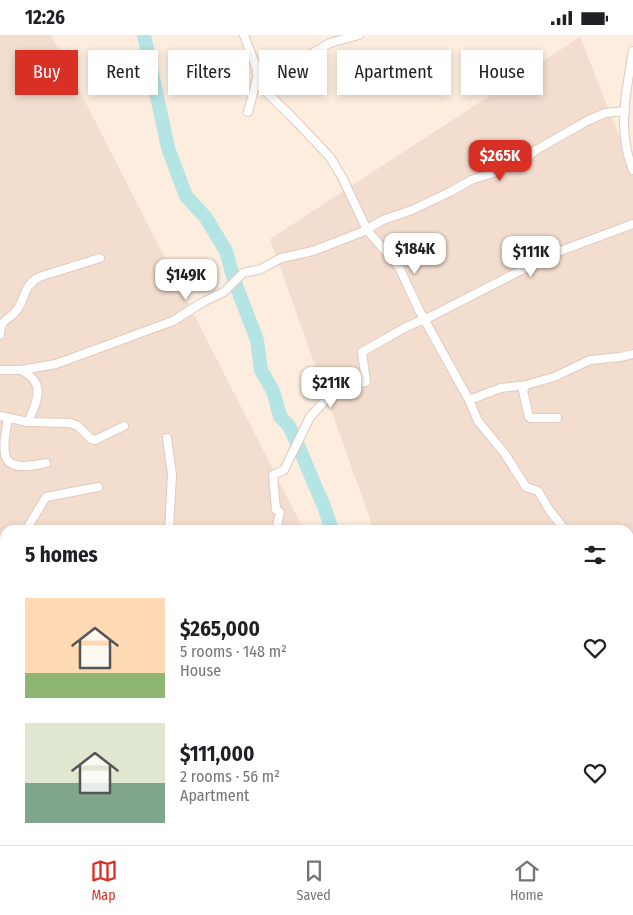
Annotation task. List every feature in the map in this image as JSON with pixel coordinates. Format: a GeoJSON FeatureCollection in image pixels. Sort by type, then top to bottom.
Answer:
{"type":"FeatureCollection","features":[{"type":"Feature","properties":{"kind":"street"},"geometry":{"type":"LineString","coordinates":[[244,35],[258,82],[263,90],[330,157],[343,179],[367,229],[399,267],[424,319],[481,425],[505,454],[526,487],[538,491],[561,525]]}},
{"type":"Feature","properties":{"kind":"street"},"geometry":{"type":"LineString","coordinates":[[248,112],[257,75],[264,65],[304,58],[330,43],[359,35]]}},
{"type":"Feature","properties":{"kind":"street"},"geometry":{"type":"LineString","coordinates":[[633,51],[624,123],[626,152],[633,170]]}},
{"type":"Feature","properties":{"kind":"street"},"geometry":{"type":"LineString","coordinates":[[0,370],[21,370],[56,364],[173,321],[195,309],[203,302],[224,292],[243,273],[261,269],[281,258],[313,251],[367,229],[383,220],[406,213],[471,179],[518,165],[536,150],[592,118],[605,113],[625,111]]}},
{"type":"Feature","properties":{"kind":"street"},"geometry":{"type":"LineString","coordinates":[[624,123],[633,118]]}},
{"type":"Feature","properties":{"kind":"street"},"geometry":{"type":"LineString","coordinates":[[277,525],[280,512],[276,510],[273,475],[284,470],[310,417],[332,393],[366,382],[362,352],[398,331],[555,253],[633,224]]}},
{"type":"Feature","properties":{"kind":"street"},"geometry":{"type":"LineString","coordinates":[[0,335],[2,324],[17,311],[27,287],[32,281],[39,277],[100,259]]}},
{"type":"Feature","properties":{"kind":"street"},"geometry":{"type":"LineString","coordinates":[[469,400],[501,388],[526,385],[554,377],[590,360],[633,354]]}},
{"type":"Feature","properties":{"kind":"street"},"geometry":{"type":"LineString","coordinates":[[21,370],[34,379],[38,393],[37,401],[28,423]]}},
{"type":"Feature","properties":{"kind":"street"},"geometry":{"type":"LineString","coordinates":[[526,385],[523,391],[529,417],[557,418]]}},
{"type":"Feature","properties":{"kind":"street"},"geometry":{"type":"LineString","coordinates":[[46,463],[18,467],[6,459],[4,417],[28,423],[70,423],[78,426],[88,437],[96,440],[124,427]]}},
{"type":"Feature","properties":{"kind":"street"},"geometry":{"type":"LineString","coordinates":[[167,438],[172,475],[169,525]]}},
{"type":"Feature","properties":{"kind":"street"},"geometry":{"type":"LineString","coordinates":[[29,525],[46,497],[98,487]]}},
{"type":"Feature","properties":{"kind":"shaded area"},"geometry":{"type":"Polygon","coordinates":[[[0,35],[51,35],[59,50],[15,50],[15,95],[78,95],[78,88],[301,525],[0,525],[0,35]]]}},
{"type":"Feature","properties":{"kind":"shaded area"},"geometry":{"type":"Polygon","coordinates":[[[580,37],[633,171],[633,525],[372,525],[270,239],[491,95],[543,95],[543,61],[580,37]]]}},
{"type":"Feature","properties":{"kind":"waterway"},"geometry":{"type":"LineString","coordinates":[[144,35],[168,148],[186,196],[206,218],[226,251],[234,280],[257,340],[261,370],[273,391],[280,416],[289,426],[297,443],[330,525]]}}]}
